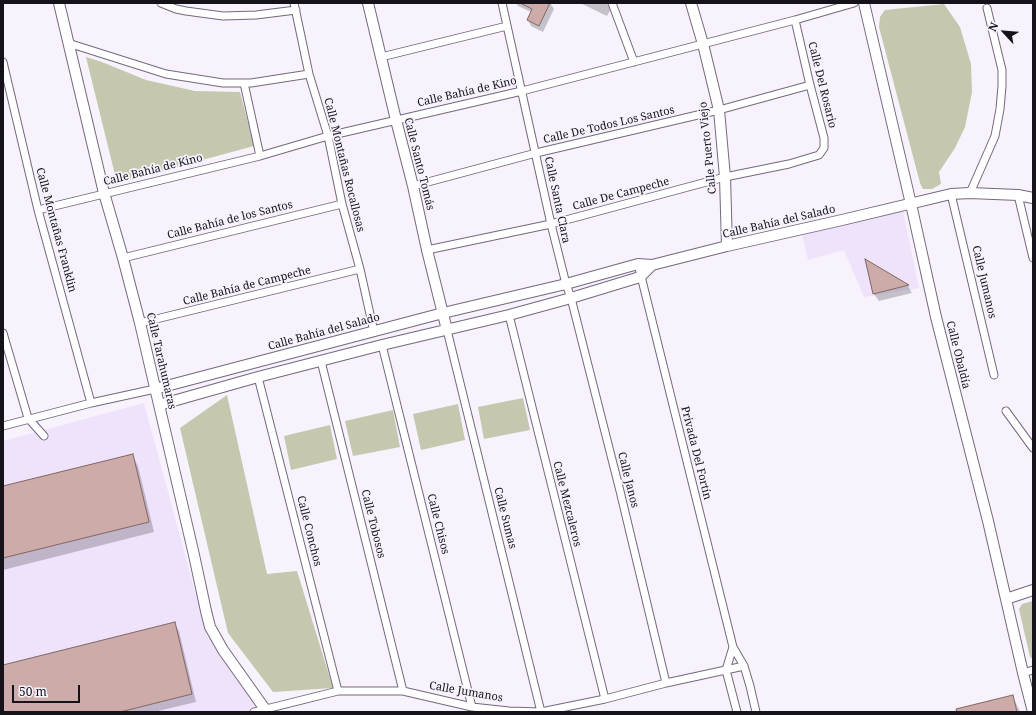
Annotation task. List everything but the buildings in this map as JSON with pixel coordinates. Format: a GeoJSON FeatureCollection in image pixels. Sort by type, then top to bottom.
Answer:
{"type":"FeatureCollection","features":[{"type":"Feature","properties":{"kind":"street","name":"Calle Tarahumaras"},"geometry":{"type":"LineString","coordinates":[[58,3],[104,193],[140,324],[210,626],[223,650],[266,711]]}},
{"type":"Feature","properties":{"kind":"street"},"geometry":{"type":"LineString","coordinates":[[160,3],[176,9],[223,16],[256,15],[295,6]]}},
{"type":"Feature","properties":{"kind":"street","name":"Calle Santo Tomás"},"geometry":{"type":"LineString","coordinates":[[368,3],[447,330]]}},
{"type":"Feature","properties":{"kind":"street","name":"Calle Santa Clara"},"geometry":{"type":"LineString","coordinates":[[502,3],[551,224],[566,284]]}},
{"type":"Feature","properties":{"kind":"street"},"geometry":{"type":"LineString","coordinates":[[612,3],[634,62]]}},
{"type":"Feature","properties":{"kind":"street","name":"Calle Puerto Viejo"},"geometry":{"type":"LineString","coordinates":[[691,3],[703,44],[719,110],[725,177],[727,246]]}},
{"type":"Feature","properties":{"kind":"street","name":"Calle Bahía de Kino"},"geometry":{"type":"LineString","coordinates":[[38,210],[260,156],[328,136],[522,91],[795,20],[854,3]]}},
{"type":"Feature","properties":{"kind":"street","name":"Calle Obaldía"},"geometry":{"type":"LineString","coordinates":[[864,3],[936,316],[988,521],[1006,599],[1028,672],[1033,712]]}},
{"type":"Feature","properties":{"kind":"street","name":"Calle Montañas Rocallosas"},"geometry":{"type":"LineString","coordinates":[[295,6],[309,74],[328,136],[342,204],[360,269],[374,332]]}},
{"type":"Feature","properties":{"kind":"street"},"geometry":{"type":"LineString","coordinates":[[970,193],[995,136],[1000,109],[1002,70],[987,8]]}},
{"type":"Feature","properties":{"kind":"street","name":"Calle Del Rosario"},"geometry":{"type":"LineString","coordinates":[[795,20],[824,144],[819,155]]}},
{"type":"Feature","properties":{"kind":"street"},"geometry":{"type":"LineString","coordinates":[[381,57],[507,26]]}},
{"type":"Feature","properties":{"kind":"street"},"geometry":{"type":"LineString","coordinates":[[68,43],[166,74],[223,83],[244,83],[309,74]]}},
{"type":"Feature","properties":{"kind":"street","name":"Calle Montañas Franklin"},"geometry":{"type":"LineString","coordinates":[[3,62],[38,210],[91,402]]}},
{"type":"Feature","properties":{"kind":"street"},"geometry":{"type":"LineString","coordinates":[[244,83],[260,156]]}},
{"type":"Feature","properties":{"kind":"street","name":"Calle De Todos Los Santos"},"geometry":{"type":"LineString","coordinates":[[413,186],[536,154],[719,110],[810,85]]}},
{"type":"Feature","properties":{"kind":"street","name":"Calle De Campeche"},"geometry":{"type":"LineString","coordinates":[[427,250],[551,224],[725,177],[790,164],[819,155]]}},
{"type":"Feature","properties":{"kind":"street","name":"Calle Bahía del Salado"},"geometry":{"type":"LineString","coordinates":[[3,426],[91,402],[154,388],[566,284],[638,264],[652,265],[951,194],[970,193],[1018,195],[1033,198]]}},
{"type":"Feature","properties":{"kind":"street","name":"Calle Jumanos"},"geometry":{"type":"LineString","coordinates":[[951,194],[994,375]]}},
{"type":"Feature","properties":{"kind":"street"},"geometry":{"type":"LineString","coordinates":[[1018,195],[1033,258]]}},
{"type":"Feature","properties":{"kind":"street","name":"Calle Bahía de los Santos"},"geometry":{"type":"LineString","coordinates":[[123,258],[342,204]]}},
{"type":"Feature","properties":{"kind":"street","name":"Privada Del Fortín"},"geometry":{"type":"LineString","coordinates":[[638,264],[733,647],[744,666],[756,712]]}},
{"type":"Feature","properties":{"kind":"street"},"geometry":{"type":"LineString","coordinates":[[159,405],[258,377],[382,345],[509,315],[571,298],[640,277],[652,265]]}},
{"type":"Feature","properties":{"kind":"street","name":"Calle Bahía de Campeche"},"geometry":{"type":"LineString","coordinates":[[140,324],[360,269]]}},
{"type":"Feature","properties":{"kind":"street","name":"Calle Janos"},"geometry":{"type":"LineString","coordinates":[[566,284],[571,298],[620,491],[666,683]]}},
{"type":"Feature","properties":{"kind":"street","name":"Calle Mezcaleros"},"geometry":{"type":"LineString","coordinates":[[509,315],[605,698]]}},
{"type":"Feature","properties":{"kind":"street","name":"Calle Sumas"},"geometry":{"type":"LineString","coordinates":[[447,330],[542,712]]}},
{"type":"Feature","properties":{"kind":"street"},"geometry":{"type":"LineString","coordinates":[[3,333],[28,418],[44,436]]}},
{"type":"Feature","properties":{"kind":"street","name":"Calle Chisos"},"geometry":{"type":"LineString","coordinates":[[382,345],[472,707]]}},
{"type":"Feature","properties":{"kind":"street","name":"Calle Tobosos"},"geometry":{"type":"LineString","coordinates":[[321,361],[403,691]]}},
{"type":"Feature","properties":{"kind":"street","name":"Calle Conchos"},"geometry":{"type":"LineString","coordinates":[[258,377],[338,691]]}},
{"type":"Feature","properties":{"kind":"street"},"geometry":{"type":"LineString","coordinates":[[1006,411],[1033,448]]}},
{"type":"Feature","properties":{"kind":"street"},"geometry":{"type":"LineString","coordinates":[[1006,599],[1033,590]]}},
{"type":"Feature","properties":{"kind":"street"},"geometry":{"type":"LineString","coordinates":[[733,647],[726,670],[737,712]]}},
{"type":"Feature","properties":{"kind":"street","name":"Calle Jumanos"},"geometry":{"type":"LineString","coordinates":[[254,712],[266,711],[338,691],[403,691],[472,707],[509,712],[542,712],[744,666]]}},
{"type":"Feature","properties":{"kind":"shaded area"},"geometry":{"type":"Polygon","coordinates":[[[903,211],[919,288],[864,297],[844,250],[808,260],[802,234],[903,211]]]}},
{"type":"Feature","properties":{"kind":"shaded area"},"geometry":{"type":"Polygon","coordinates":[[[144,403],[207,636],[266,712],[3,712],[3,441],[144,403]]]}},
{"type":"Feature","properties":{"kind":"green space"},"geometry":{"type":"Polygon","coordinates":[[[944,4],[960,27],[971,64],[972,92],[965,127],[955,148],[939,172],[941,184],[932,189],[923,189],[920,183],[879,27],[880,17],[885,10],[944,4]]]}},
{"type":"Feature","properties":{"kind":"green space"},"geometry":{"type":"Polygon","coordinates":[[[86,57],[146,80],[195,91],[240,92],[254,146],[117,183],[86,57]]]}},
{"type":"Feature","properties":{"kind":"green space"},"geometry":{"type":"Polygon","coordinates":[[[227,395],[267,574],[297,571],[333,688],[273,692],[228,633],[180,428],[227,395]]]}},
{"type":"Feature","properties":{"kind":"green space"},"geometry":{"type":"Polygon","coordinates":[[[523,398],[530,430],[484,439],[478,407],[523,398]]]}},
{"type":"Feature","properties":{"kind":"green space"},"geometry":{"type":"Polygon","coordinates":[[[458,404],[465,440],[421,450],[413,414],[458,404]]]}},
{"type":"Feature","properties":{"kind":"green space"},"geometry":{"type":"Polygon","coordinates":[[[393,410],[400,447],[353,456],[345,421],[393,410]]]}},
{"type":"Feature","properties":{"kind":"green space"},"geometry":{"type":"Polygon","coordinates":[[[330,425],[337,459],[291,470],[284,436],[330,425]]]}},
{"type":"Feature","properties":{"kind":"green space"},"geometry":{"type":"Polygon","coordinates":[[[1033,601],[1033,659],[1030,657],[1019,609],[1022,604],[1033,601]]]}}]}
